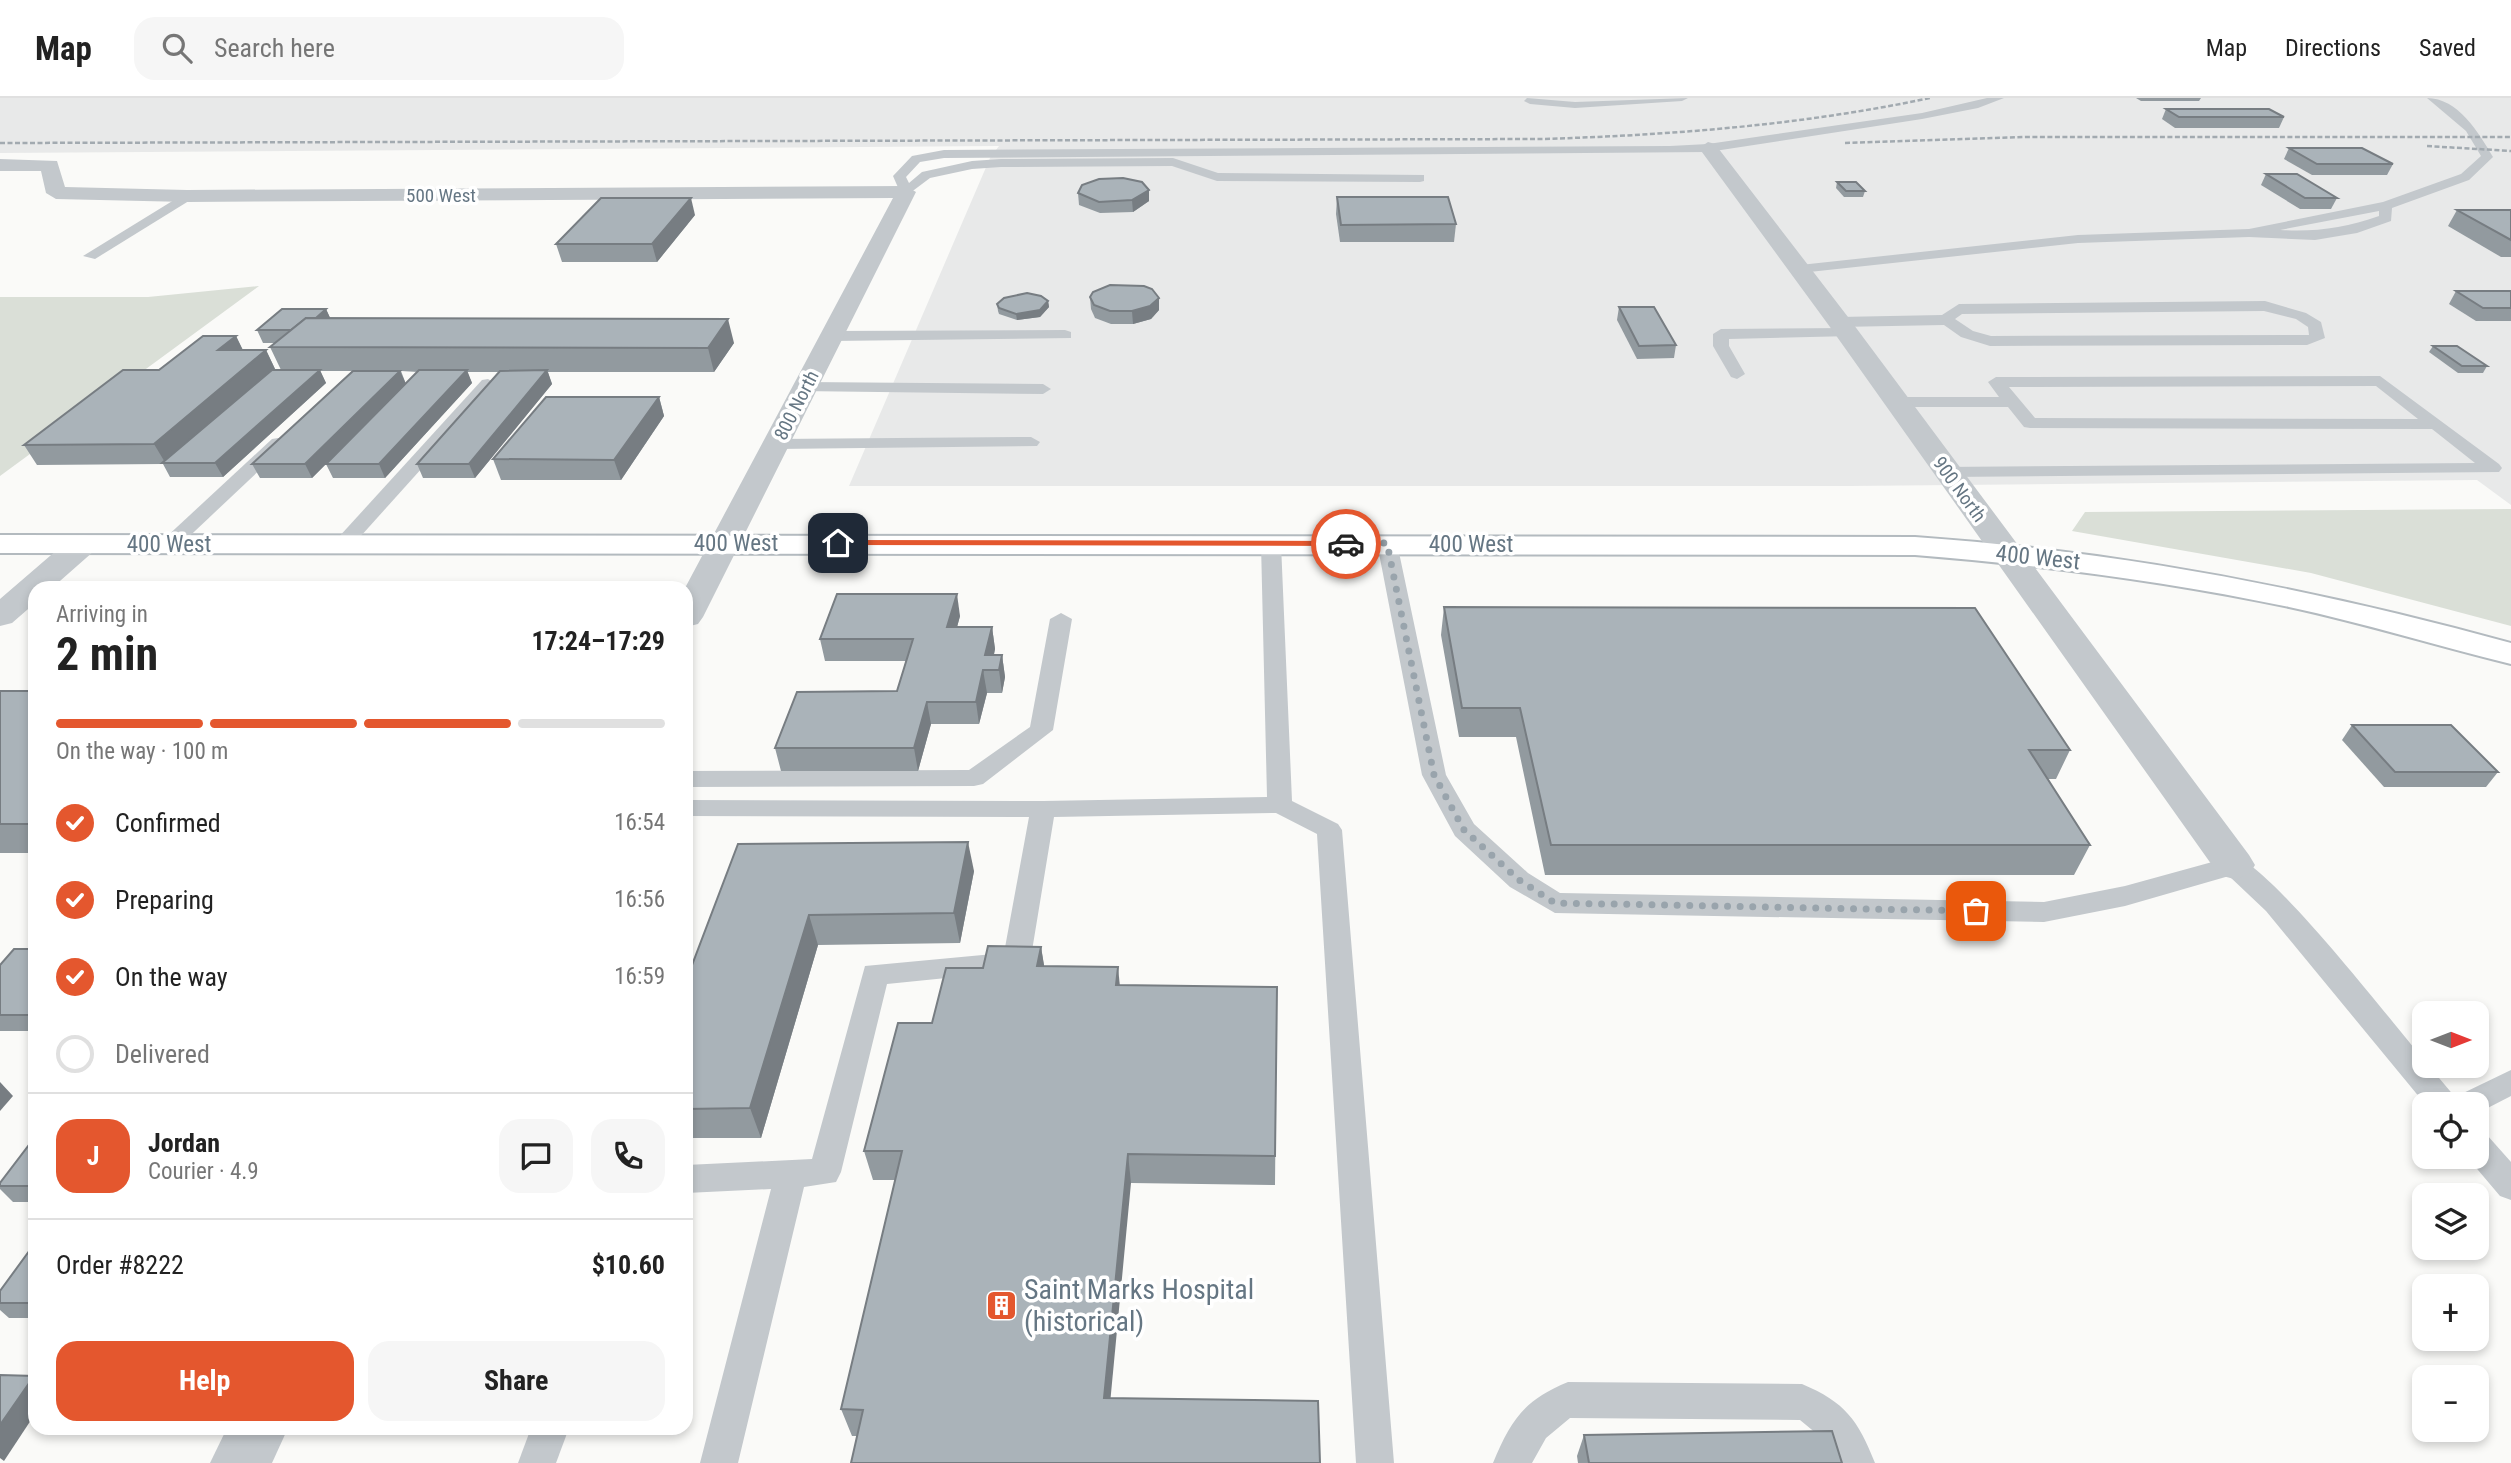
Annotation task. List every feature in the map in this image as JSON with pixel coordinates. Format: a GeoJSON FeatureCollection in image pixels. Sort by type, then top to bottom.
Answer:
{"type":"FeatureCollection","features":[{"type":"Feature","properties":{"kind":"street","name":"900 North"},"geometry":{"type":"LineString","coordinates":[[1708,148],[1843,327],[2234,865]]}},
{"type":"Feature","properties":{"kind":"street","name":"500 West"},"geometry":{"type":"LineString","coordinates":[[0,165],[50,165],[56,193],[187,196],[906,192]]}},
{"type":"Feature","properties":{"kind":"street","name":"800 North"},"geometry":{"type":"LineString","coordinates":[[693,603],[906,192]]}},
{"type":"Feature","properties":{"kind":"street","name":"400 West"},"geometry":{"type":"LineString","coordinates":[[0,544],[1387,543],[1933,547],[2144,569],[2225,583],[2382,619],[2511,654]]}},
{"type":"Feature","properties":{"kind":"street"},"geometry":{"type":"LineString","coordinates":[[40,581],[83,544]]}},
{"type":"Feature","properties":{"kind":"street"},"geometry":{"type":"LineString","coordinates":[[0,615],[28,591]]}},
{"type":"Feature","properties":{"kind":"street"},"geometry":{"type":"LineString","coordinates":[[240,1463],[255,1435]]}},
{"type":"Feature","properties":{"kind":"lane"},"geometry":{"type":"LineString","coordinates":[[1534,98],[1530,101],[1575,105],[1682,98]]}},
{"type":"Feature","properties":{"kind":"lane"},"geometry":{"type":"LineString","coordinates":[[1420,178],[1217,177],[1173,162],[1001,163],[972,165],[926,175],[906,192],[899,176],[916,159],[944,153],[1708,148],[1922,116],[1974,106],[1998,98]]}},
{"type":"Feature","properties":{"kind":"lane"},"geometry":{"type":"LineString","coordinates":[[1800,269],[2078,239],[2249,233],[2315,236],[2352,230],[2386,218],[2385,206],[2465,177],[2487,157],[2471,129],[2433,98]]}},
{"type":"Feature","properties":{"kind":"lane"},"geometry":{"type":"LineString","coordinates":[[90,256],[187,196]]}},
{"type":"Feature","properties":{"kind":"lane"},"geometry":{"type":"LineString","coordinates":[[1737,374],[1721,346],[1721,334],[1947,320],[1967,334],[1990,341],[2307,340],[2317,338],[2318,332],[2316,325],[2301,316],[2265,306],[1959,309],[1950,314],[1947,320]]}},
{"type":"Feature","properties":{"kind":"lane"},"geometry":{"type":"LineString","coordinates":[[832,335],[1065,335]]}},
{"type":"Feature","properties":{"kind":"lane"},"geometry":{"type":"LineString","coordinates":[[1948,471],[2493,468],[2436,424],[2380,381],[1996,382],[2030,423],[2436,424]]}},
{"type":"Feature","properties":{"kind":"lane"},"geometry":{"type":"LineString","coordinates":[[344,543],[488,384]]}},
{"type":"Feature","properties":{"kind":"lane"},"geometry":{"type":"LineString","coordinates":[[805,387],[1043,389]]}},
{"type":"Feature","properties":{"kind":"lane"},"geometry":{"type":"LineString","coordinates":[[1896,402],[2013,402]]}},
{"type":"Feature","properties":{"kind":"lane"},"geometry":{"type":"LineString","coordinates":[[170,544],[291,430]]}},
{"type":"Feature","properties":{"kind":"lane"},"geometry":{"type":"LineString","coordinates":[[776,444],[1031,442]]}},
{"type":"Feature","properties":{"kind":"lane"},"geometry":{"type":"LineString","coordinates":[[1387,543],[1434,775],[1464,830],[1519,880],[1555,903],[2043,912],[2125,896],[2234,865],[2276,904],[2433,1092]]}},
{"type":"Feature","properties":{"kind":"lane"},"geometry":{"type":"LineString","coordinates":[[1271,544],[1280,805]]}},
{"type":"Feature","properties":{"kind":"lane"},"geometry":{"type":"LineString","coordinates":[[693,779],[974,778],[1041,730],[1061,619]]}},
{"type":"Feature","properties":{"kind":"lane"},"geometry":{"type":"LineString","coordinates":[[693,808],[1043,809],[1280,805],[1329,830],[1375,1463]]}},
{"type":"Feature","properties":{"kind":"lane"},"geometry":{"type":"LineString","coordinates":[[693,1179],[825,1172],[875,974],[1016,962],[1043,809]]}},
{"type":"Feature","properties":{"kind":"lane"},"geometry":{"type":"LineString","coordinates":[[2489,1093],[2511,1082]]}},
{"type":"Feature","properties":{"kind":"lane"},"geometry":{"type":"LineString","coordinates":[[2489,1160],[2511,1186]]}},
{"type":"Feature","properties":{"kind":"lane"},"geometry":{"type":"LineString","coordinates":[[719,1463],[791,1174]]}},
{"type":"Feature","properties":{"kind":"lane"},"geometry":{"type":"LineString","coordinates":[[1512,1463],[1535,1419],[1552,1406],[1568,1400],[1788,1400],[1816,1407],[1828,1418],[1843,1434],[1856,1463]]}},
{"type":"Feature","properties":{"kind":"lane"},"geometry":{"type":"LineString","coordinates":[[537,1463],[547,1435]]}},
{"type":"Feature","properties":{"kind":"shaded area"},"geometry":{"type":"Polygon","coordinates":[[[0,98],[2511,98],[2511,505],[2477,480],[1849,486],[849,486],[990,158],[999,146],[0,153],[0,98]]]}},
{"type":"Feature","properties":{"kind":"shaded area"},"geometry":{"type":"Polygon","coordinates":[[[259,286],[0,476],[0,297],[148,297],[259,286]]]}},
{"type":"Feature","properties":{"kind":"shaded area"},"geometry":{"type":"Polygon","coordinates":[[[2511,509],[2511,626],[2311,573],[2072,531],[2085,512],[2511,509]]]}},
{"type":"Feature","properties":{"kind":"building"},"geometry":{"type":"Polygon","coordinates":[[[2166,109],[2269,109],[2284,117],[2179,117],[2166,109]]]}},
{"type":"Feature","properties":{"kind":"building"},"geometry":{"type":"Polygon","coordinates":[[[2289,148],[2362,148],[2393,164],[2317,164],[2289,148]]]}},
{"type":"Feature","properties":{"kind":"building"},"geometry":{"type":"Polygon","coordinates":[[[2266,174],[2297,174],[2337,198],[2305,198],[2266,174]]]}},
{"type":"Feature","properties":{"kind":"building"},"geometry":{"type":"Polygon","coordinates":[[[1123,178],[1142,182],[1149,190],[1132,200],[1099,202],[1078,193],[1082,185],[1099,179],[1123,178]]]}},
{"type":"Feature","properties":{"kind":"building"},"geometry":{"type":"Polygon","coordinates":[[[1837,182],[1856,182],[1865,191],[1846,191],[1837,182]]]}},
{"type":"Feature","properties":{"kind":"building"},"geometry":{"type":"Polygon","coordinates":[[[1337,197],[1448,197],[1456,224],[1341,225],[1337,197]]]}},
{"type":"Feature","properties":{"kind":"building"},"geometry":{"type":"Polygon","coordinates":[[[601,198],[691,198],[652,244],[556,244],[601,198]]]}},
{"type":"Feature","properties":{"kind":"building"},"geometry":{"type":"Polygon","coordinates":[[[2457,210],[2511,210],[2511,240],[2457,210]]]}},
{"type":"Feature","properties":{"kind":"building"},"geometry":{"type":"Polygon","coordinates":[[[1110,285],[1144,286],[1152,289],[1159,298],[1150,306],[1132,311],[1110,311],[1094,305],[1090,297],[1093,292],[1110,285]]]}},
{"type":"Feature","properties":{"kind":"building"},"geometry":{"type":"Polygon","coordinates":[[[2456,291],[2511,291],[2511,308],[2483,308],[2456,291]]]}},
{"type":"Feature","properties":{"kind":"building"},"geometry":{"type":"Polygon","coordinates":[[[1027,293],[1041,296],[1048,301],[1040,310],[1016,314],[999,308],[997,304],[1004,298],[1027,293]]]}},
{"type":"Feature","properties":{"kind":"building"},"geometry":{"type":"Polygon","coordinates":[[[1619,307],[1654,307],[1676,345],[1639,346],[1619,307]]]}},
{"type":"Feature","properties":{"kind":"building"},"geometry":{"type":"Polygon","coordinates":[[[282,309],[326,309],[316,318],[306,318],[291,330],[257,330],[282,309]]]}},
{"type":"Feature","properties":{"kind":"building"},"geometry":{"type":"Polygon","coordinates":[[[306,318],[728,319],[708,348],[270,347],[306,318]]]}},
{"type":"Feature","properties":{"kind":"building"},"geometry":{"type":"Polygon","coordinates":[[[203,336],[236,336],[218,350],[266,350],[154,444],[24,445],[123,370],[159,370],[203,336]]]}},
{"type":"Feature","properties":{"kind":"building"},"geometry":{"type":"Polygon","coordinates":[[[2433,346],[2457,346],[2487,366],[2462,366],[2433,346]]]}},
{"type":"Feature","properties":{"kind":"building"},"geometry":{"type":"Polygon","coordinates":[[[272,370],[320,370],[215,463],[162,463],[272,370]]]}},
{"type":"Feature","properties":{"kind":"building"},"geometry":{"type":"Polygon","coordinates":[[[419,370],[467,370],[379,464],[326,464],[419,370]]]}},
{"type":"Feature","properties":{"kind":"building"},"geometry":{"type":"Polygon","coordinates":[[[547,370],[469,464],[417,464],[500,371],[547,370]]]}},
{"type":"Feature","properties":{"kind":"building"},"geometry":{"type":"Polygon","coordinates":[[[353,371],[400,371],[305,464],[252,464],[353,371]]]}},
{"type":"Feature","properties":{"kind":"building"},"geometry":{"type":"Polygon","coordinates":[[[546,397],[659,397],[614,460],[493,459],[546,397]]]}},
{"type":"Feature","properties":{"kind":"building"},"geometry":{"type":"Polygon","coordinates":[[[837,594],[957,594],[947,627],[992,627],[985,655],[1002,655],[999,670],[983,670],[976,702],[927,702],[914,748],[775,748],[797,692],[897,691],[913,639],[820,639],[837,594]]]}},
{"type":"Feature","properties":{"kind":"building"},"geometry":{"type":"Polygon","coordinates":[[[1444,607],[1975,608],[2070,750],[2029,750],[2090,845],[1551,845],[1520,708],[1462,708],[1444,607]]]}},
{"type":"Feature","properties":{"kind":"building"},"geometry":{"type":"Polygon","coordinates":[[[0,691],[28,691],[28,824],[0,824],[0,691]]]}},
{"type":"Feature","properties":{"kind":"building"},"geometry":{"type":"Polygon","coordinates":[[[2352,725],[2451,725],[2498,772],[2395,772],[2352,725]]]}},
{"type":"Feature","properties":{"kind":"building"},"geometry":{"type":"Polygon","coordinates":[[[968,842],[954,913],[809,915],[750,1108],[693,1109],[693,963],[738,844],[968,842]]]}},
{"type":"Feature","properties":{"kind":"building","name":"Saint Marks Hospital (historical)"},"geometry":{"type":"Polygon","coordinates":[[[988,946],[1041,947],[1037,966],[1118,967],[1116,985],[1277,987],[1275,1156],[1128,1154],[1104,1398],[1318,1401],[1320,1463],[851,1463],[863,1410],[841,1409],[902,1151],[864,1151],[898,1023],[932,1023],[946,968],[983,968],[988,946]]]}},
{"type":"Feature","properties":{"kind":"building"},"geometry":{"type":"Polygon","coordinates":[[[14,949],[28,949],[28,1015],[0,1015],[0,965],[14,949]]]}},
{"type":"Feature","properties":{"kind":"building"},"geometry":{"type":"Polygon","coordinates":[[[28,1146],[28,1186],[0,1186],[28,1146]]]}},
{"type":"Feature","properties":{"kind":"building"},"geometry":{"type":"Polygon","coordinates":[[[28,1253],[28,1303],[0,1303],[0,1291],[28,1253]]]}},
{"type":"Feature","properties":{"kind":"building"},"geometry":{"type":"Polygon","coordinates":[[[0,1375],[28,1376],[28,1385],[0,1425],[0,1375]]]}},
{"type":"Feature","properties":{"kind":"building"},"geometry":{"type":"Polygon","coordinates":[[[1832,1431],[1842,1463],[1589,1463],[1584,1435],[1832,1431]]]}},
{"type":"Feature","properties":{"kind":"railway"},"geometry":{"type":"LineString","coordinates":[[0,143],[1542,139],[1640,135],[1786,122],[1930,98]]}},
{"type":"Feature","properties":{"kind":"railway"},"geometry":{"type":"LineString","coordinates":[[1845,143],[2026,137],[2511,137]]}},
{"type":"Feature","properties":{"kind":"railway"},"geometry":{"type":"LineString","coordinates":[[2427,146],[2511,151]]}},
{"type":"Feature","properties":{"kind":"way so far"},"geometry":{"type":"LineString","coordinates":[[1346,544],[1387,543],[1434,775],[1464,830],[1519,880],[1555,903],[1625,907],[1976,911]]}},
{"type":"Feature","properties":{"kind":"place","name":"Saint Marks Hospital (historical)"},"geometry":{"type":"Point","coordinates":[1001,1305]}},
{"type":"Feature","properties":{"kind":"route"},"geometry":{"type":"LineString","coordinates":[[838,543],[1346,544]]}}]}
